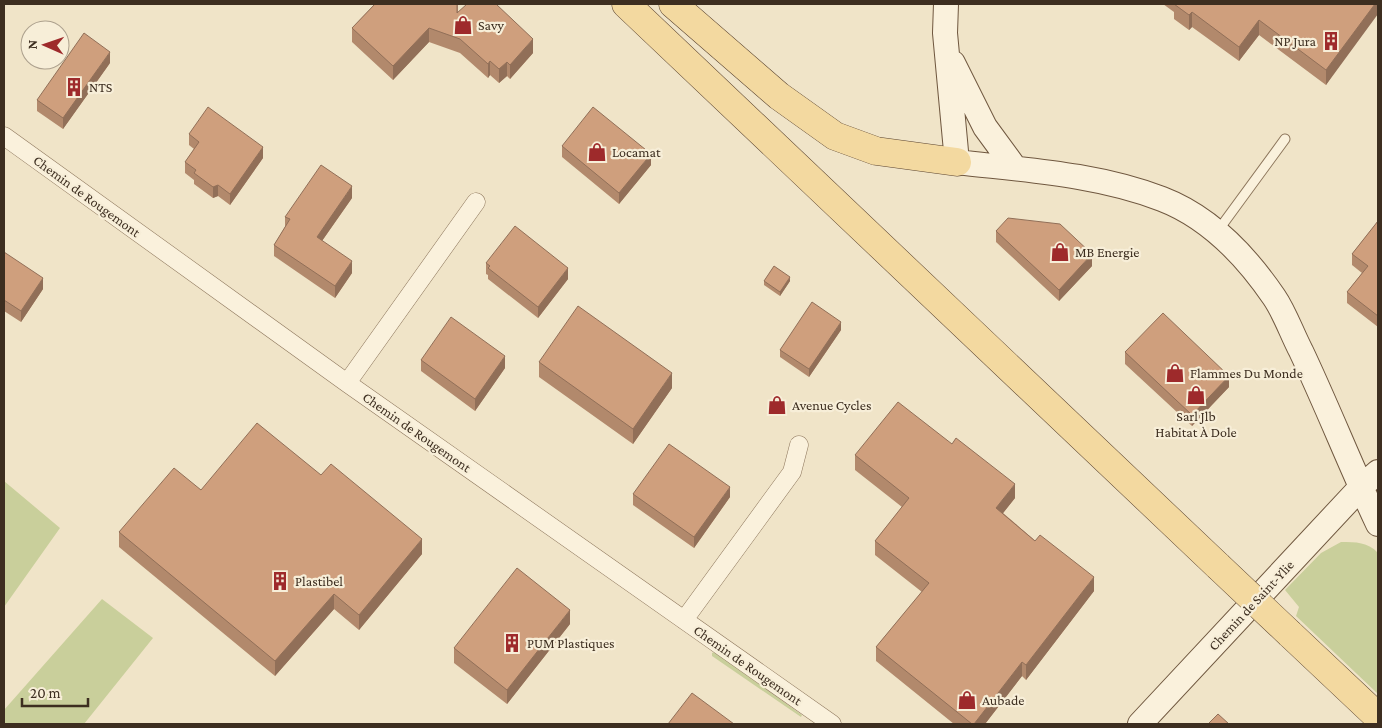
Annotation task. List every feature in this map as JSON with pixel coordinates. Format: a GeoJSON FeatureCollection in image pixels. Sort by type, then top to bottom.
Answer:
{"type":"FeatureCollection","features":[{"type":"Feature","properties":{"kind":"main road"},"geometry":{"type":"LineString","coordinates":[[626,4],[1378,716]]}},
{"type":"Feature","properties":{"kind":"main road"},"geometry":{"type":"LineString","coordinates":[[673,4],[779,96],[835,136],[876,151],[957,162]]}},
{"type":"Feature","properties":{"kind":"main road"},"geometry":{"type":"LineString","coordinates":[[1324,666],[1332,690],[1364,724]]}},
{"type":"Feature","properties":{"kind":"street"},"geometry":{"type":"LineString","coordinates":[[946,4],[945,33],[948,53],[950,104],[957,162],[1015,168],[1108,183],[1137,190],[1185,210],[1217,232],[1244,257],[1275,298],[1370,479],[1378,524]]}},
{"type":"Feature","properties":{"kind":"street"},"geometry":{"type":"LineString","coordinates":[[948,53],[986,127],[1015,168]]}},
{"type":"Feature","properties":{"kind":"street","name":"Chemin de Rougemont"},"geometry":{"type":"LineString","coordinates":[[4,136],[347,383],[832,724]]}},
{"type":"Feature","properties":{"kind":"street"},"geometry":{"type":"LineString","coordinates":[[347,383],[476,202]]}},
{"type":"Feature","properties":{"kind":"street"},"geometry":{"type":"LineString","coordinates":[[684,620],[792,472],[799,446]]}},
{"type":"Feature","properties":{"kind":"street","name":"Chemin de Saint-Ylie"},"geometry":{"type":"LineString","coordinates":[[1140,724],[1370,479]]}},
{"type":"Feature","properties":{"kind":"lane"},"geometry":{"type":"LineString","coordinates":[[1217,232],[1285,139]]}},
{"type":"Feature","properties":{"kind":"green space"},"geometry":{"type":"Polygon","coordinates":[[[4,481],[60,528],[4,607],[4,481]]]}},
{"type":"Feature","properties":{"kind":"green space"},"geometry":{"type":"Polygon","coordinates":[[[1341,542],[1366,545],[1378,553],[1378,694],[1296,616],[1299,607],[1285,590],[1321,553],[1341,542]]]}},
{"type":"Feature","properties":{"kind":"green space"},"geometry":{"type":"Polygon","coordinates":[[[102,599],[153,638],[84,724],[4,724],[4,710],[102,599]]]}},
{"type":"Feature","properties":{"kind":"green space"},"geometry":{"type":"Polygon","coordinates":[[[715,652],[802,715],[801,717],[712,656],[712,653],[715,652]]]}},
{"type":"Feature","properties":{"kind":"building"},"geometry":{"type":"Polygon","coordinates":[[[375,4],[457,4],[457,13],[467,4],[496,4],[533,39],[510,65],[507,62],[499,69],[490,61],[488,64],[460,39],[429,28],[393,66],[352,28],[375,4]]]}},
{"type":"Feature","properties":{"kind":"building"},"geometry":{"type":"Polygon","coordinates":[[[1174,4],[1375,4],[1326,70],[1259,20],[1239,47],[1192,12],[1189,15],[1174,4]]]}},
{"type":"Feature","properties":{"kind":"building","name":"NTS"},"geometry":{"type":"Polygon","coordinates":[[[84,33],[110,52],[63,118],[37,100],[58,70],[70,70],[70,53],[84,33]]]}},
{"type":"Feature","properties":{"kind":"building"},"geometry":{"type":"Polygon","coordinates":[[[208,107],[263,147],[230,194],[218,185],[213,187],[194,173],[196,170],[185,162],[199,142],[189,134],[208,107]]]}},
{"type":"Feature","properties":{"kind":"building"},"geometry":{"type":"Polygon","coordinates":[[[593,107],[651,154],[619,193],[562,146],[593,107]]]}},
{"type":"Feature","properties":{"kind":"building"},"geometry":{"type":"Polygon","coordinates":[[[321,165],[352,186],[317,237],[352,261],[335,286],[274,245],[290,219],[285,217],[321,165]]]}},
{"type":"Feature","properties":{"kind":"building"},"geometry":{"type":"Polygon","coordinates":[[[1008,218],[1060,224],[1092,254],[1059,290],[996,231],[1008,218]]]}},
{"type":"Feature","properties":{"kind":"building"},"geometry":{"type":"Polygon","coordinates":[[[1378,221],[1378,316],[1347,292],[1368,266],[1352,254],[1378,221]]]}},
{"type":"Feature","properties":{"kind":"building"},"geometry":{"type":"Polygon","coordinates":[[[515,226],[568,268],[538,307],[488,268],[490,266],[486,263],[515,226]]]}},
{"type":"Feature","properties":{"kind":"building"},"geometry":{"type":"Polygon","coordinates":[[[4,252],[43,278],[21,311],[4,300],[4,252]]]}},
{"type":"Feature","properties":{"kind":"building"},"geometry":{"type":"Polygon","coordinates":[[[774,266],[790,277],[780,292],[764,281],[774,266]]]}},
{"type":"Feature","properties":{"kind":"building"},"geometry":{"type":"Polygon","coordinates":[[[812,302],[841,322],[809,369],[780,350],[812,302]]]}},
{"type":"Feature","properties":{"kind":"building"},"geometry":{"type":"Polygon","coordinates":[[[578,306],[672,373],[633,429],[539,362],[578,306]]]}},
{"type":"Feature","properties":{"kind":"building"},"geometry":{"type":"Polygon","coordinates":[[[1163,313],[1229,376],[1192,415],[1125,352],[1163,313]]]}},
{"type":"Feature","properties":{"kind":"building"},"geometry":{"type":"Polygon","coordinates":[[[451,317],[505,356],[475,399],[421,360],[451,317]]]}},
{"type":"Feature","properties":{"kind":"building"},"geometry":{"type":"Polygon","coordinates":[[[898,402],[952,444],[956,438],[1015,484],[996,508],[1035,541],[1040,535],[1094,577],[1026,665],[1022,662],[974,724],[876,647],[929,583],[875,541],[909,498],[855,455],[898,402]]]}},
{"type":"Feature","properties":{"kind":"building","name":"Plastibel"},"geometry":{"type":"Polygon","coordinates":[[[257,423],[321,475],[331,464],[422,539],[359,615],[334,594],[275,661],[119,532],[174,468],[201,490],[257,423]]]}},
{"type":"Feature","properties":{"kind":"building"},"geometry":{"type":"Polygon","coordinates":[[[669,444],[730,487],[694,537],[633,494],[669,444]]]}},
{"type":"Feature","properties":{"kind":"building","name":"PUM Plastiques"},"geometry":{"type":"Polygon","coordinates":[[[517,568],[570,610],[507,690],[454,648],[517,568]]]}},
{"type":"Feature","properties":{"kind":"building"},"geometry":{"type":"Polygon","coordinates":[[[692,693],[734,724],[668,724],[692,693]]]}},
{"type":"Feature","properties":{"kind":"building"},"geometry":{"type":"Polygon","coordinates":[[[1218,714],[1229,724],[1208,724],[1218,714]]]}},
{"type":"Feature","properties":{"kind":"place","name":"Savy"},"geometry":{"type":"Point","coordinates":[463,25]}},
{"type":"Feature","properties":{"kind":"place","name":"NP Jura"},"geometry":{"type":"Point","coordinates":[1331,41]}},
{"type":"Feature","properties":{"kind":"place","name":"NTS"},"geometry":{"type":"Point","coordinates":[74,87]}},
{"type":"Feature","properties":{"kind":"place","name":"Locamat"},"geometry":{"type":"Point","coordinates":[597,152]}},
{"type":"Feature","properties":{"kind":"place","name":"MB Energie"},"geometry":{"type":"Point","coordinates":[1060,252]}},
{"type":"Feature","properties":{"kind":"place","name":"Flammes Du Monde"},"geometry":{"type":"Point","coordinates":[1175,373]}},
{"type":"Feature","properties":{"kind":"place","name":"Sarl Jlb Habitat À Dole"},"geometry":{"type":"Point","coordinates":[1196,395]}},
{"type":"Feature","properties":{"kind":"place","name":"Avenue Cycles"},"geometry":{"type":"Point","coordinates":[777,405]}},
{"type":"Feature","properties":{"kind":"place","name":"Plastibel"},"geometry":{"type":"Point","coordinates":[280,581]}},
{"type":"Feature","properties":{"kind":"place","name":"PUM Plastiques"},"geometry":{"type":"Point","coordinates":[512,643]}},
{"type":"Feature","properties":{"kind":"place","name":"Aubade"},"geometry":{"type":"Point","coordinates":[967,700]}}]}
